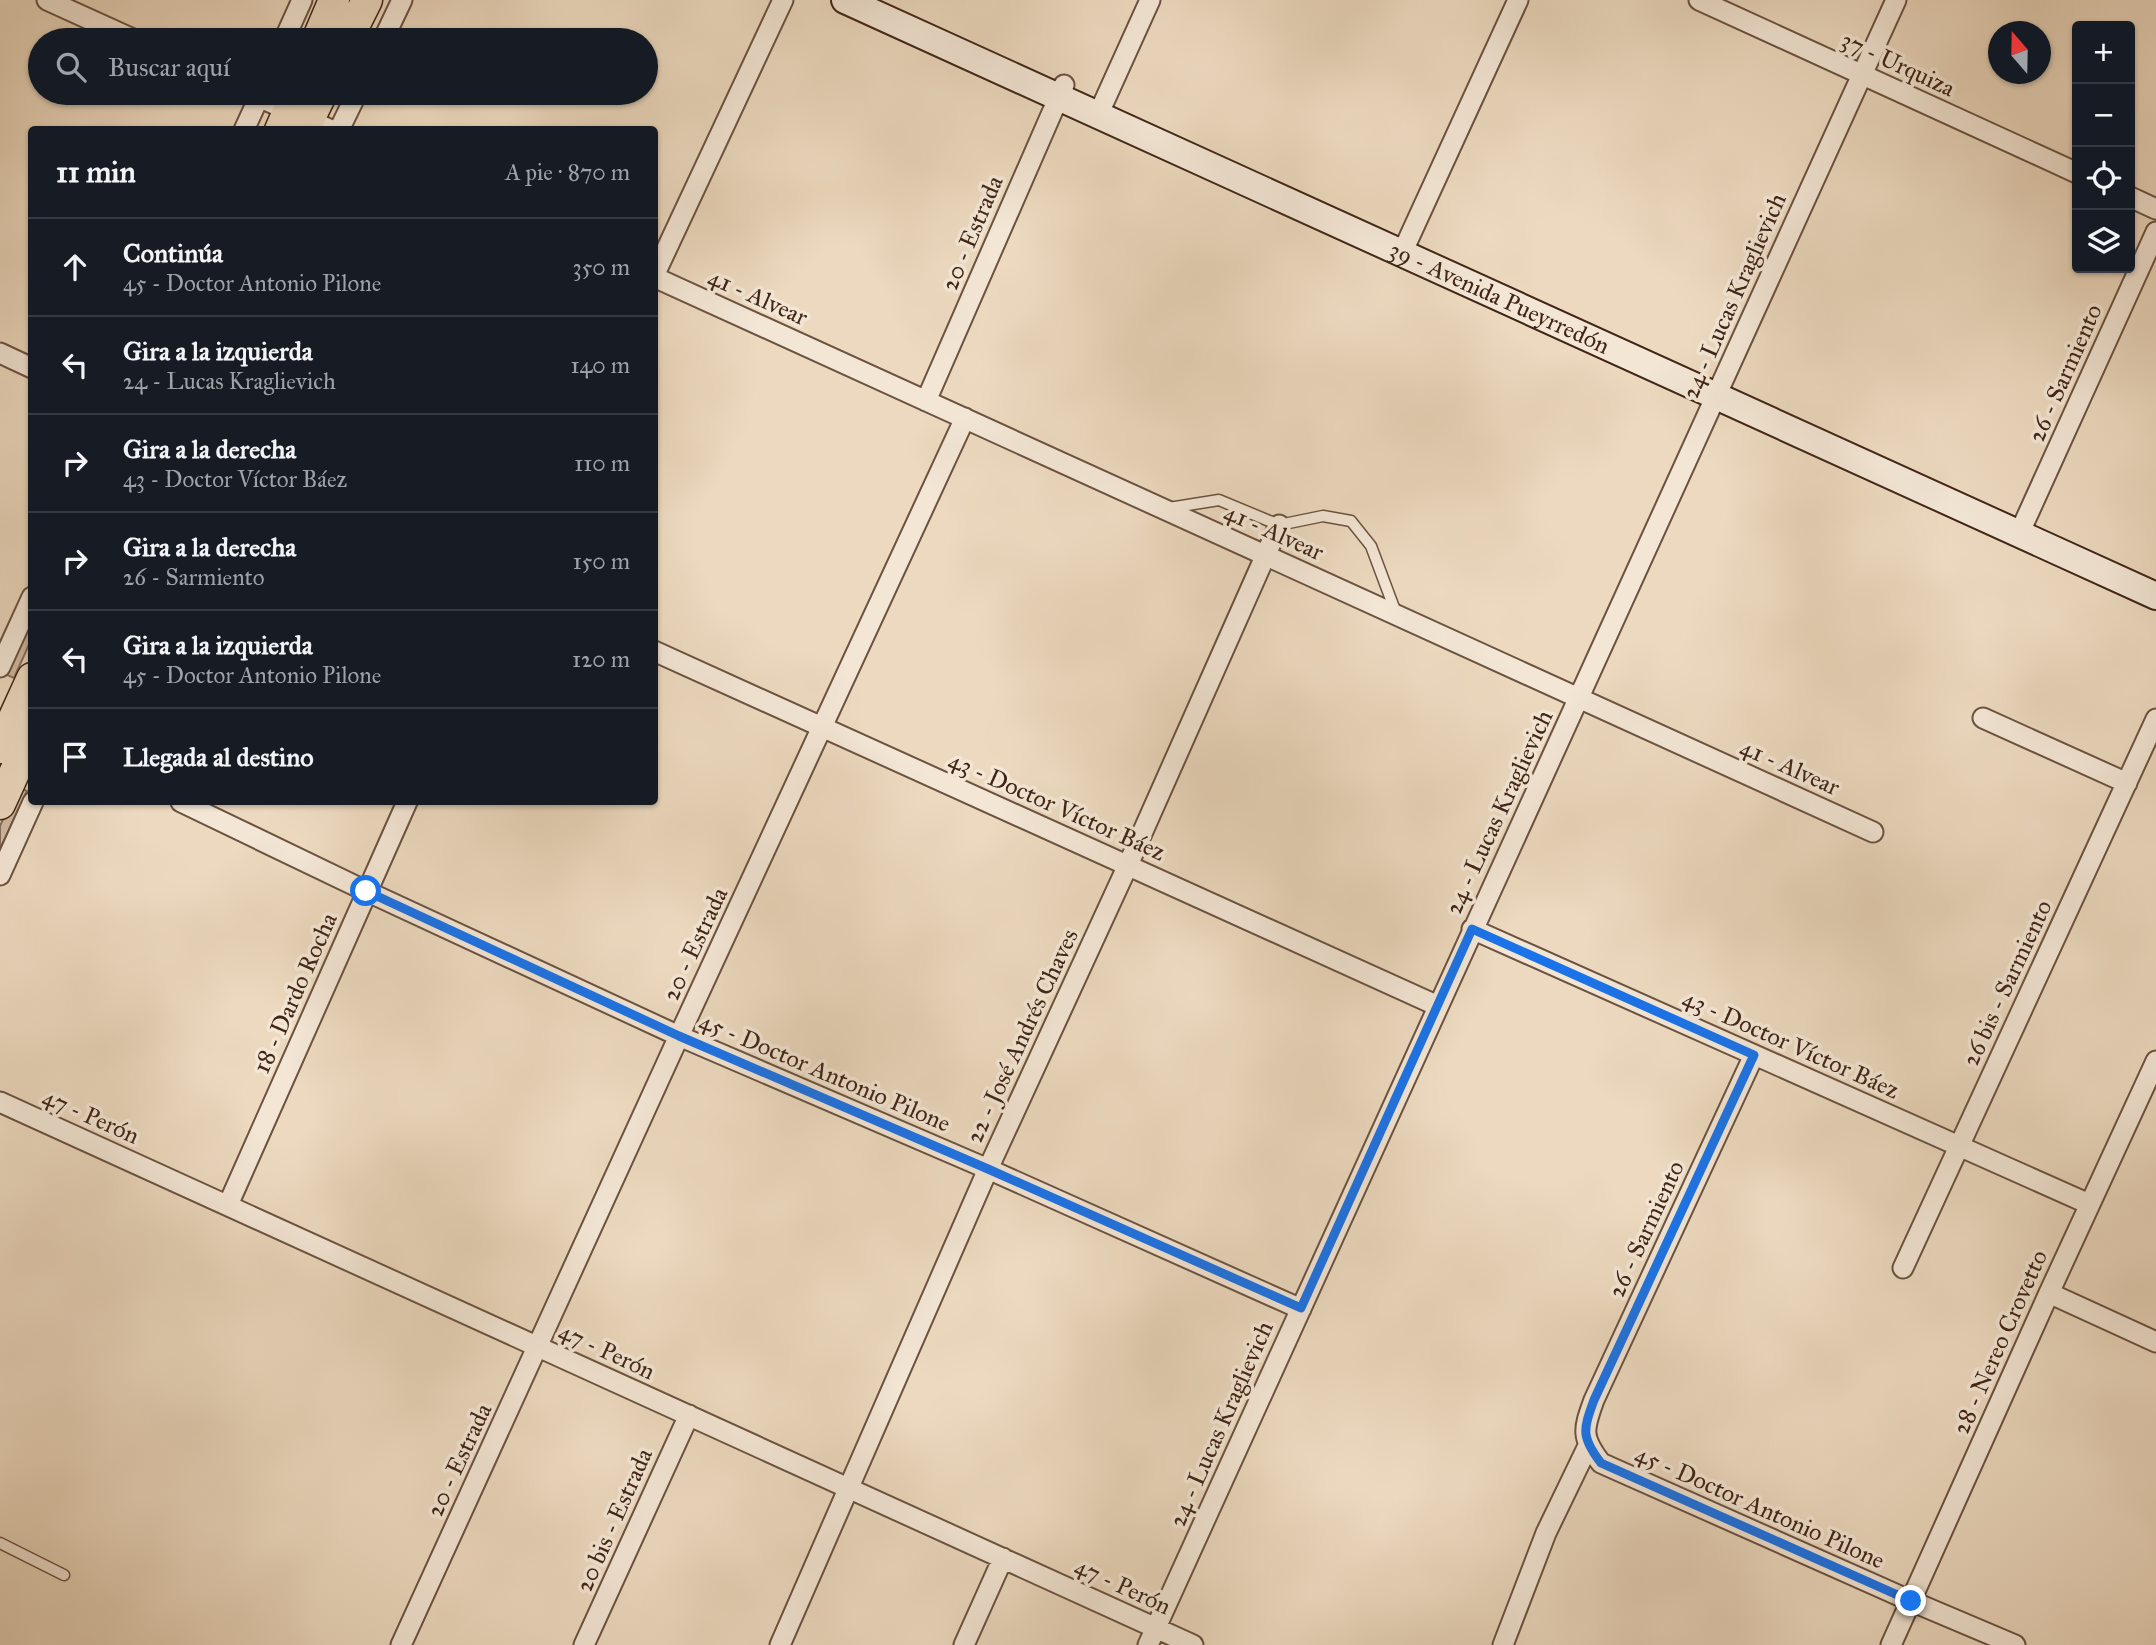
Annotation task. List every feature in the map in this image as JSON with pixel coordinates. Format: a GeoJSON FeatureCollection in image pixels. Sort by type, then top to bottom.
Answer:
{"type":"FeatureCollection","features":[{"type":"Feature","properties":{"kind":"main road"},"geometry":{"type":"LineString","coordinates":[[322,28],[334,0]]}},
{"type":"Feature","properties":{"kind":"main road"},"geometry":{"type":"LineString","coordinates":[[353,28],[367,0]]}},
{"type":"Feature","properties":{"kind":"main road"},"geometry":{"type":"LineString","coordinates":[[0,804],[15,730],[28,690]]}},
{"type":"Feature","properties":{"kind":"street"},"geometry":{"type":"LineString","coordinates":[[47,0],[109,28]]}},
{"type":"Feature","properties":{"kind":"street"},"geometry":{"type":"LineString","coordinates":[[289,28],[302,0]]}},
{"type":"Feature","properties":{"kind":"street"},"geometry":{"type":"LineString","coordinates":[[389,28],[402,0]]}},
{"type":"Feature","properties":{"kind":"street"},"geometry":{"type":"LineString","coordinates":[[658,267],[783,0]]}},
{"type":"Feature","properties":{"kind":"street","name":"39 - Avenida Pueyrredón"},"geometry":{"type":"LineString","coordinates":[[845,0],[1100,108],[1406,246],[2021,528],[2156,596]]}},
{"type":"Feature","properties":{"kind":"street","name":"39 - Avenida Pueyrredón"},"geometry":{"type":"LineString","coordinates":[[878,0],[1061,91]]}},
{"type":"Feature","properties":{"kind":"street"},"geometry":{"type":"LineString","coordinates":[[1100,108],[1150,0]]}},
{"type":"Feature","properties":{"kind":"street"},"geometry":{"type":"LineString","coordinates":[[1406,246],[1518,0]]}},
{"type":"Feature","properties":{"kind":"street","name":"37 - Urquiza"},"geometry":{"type":"LineString","coordinates":[[1699,0],[2072,171]]}},
{"type":"Feature","properties":{"kind":"street","name":"24 - Lucas Kraglievich"},"geometry":{"type":"LineString","coordinates":[[1152,1636],[1896,0]]}},
{"type":"Feature","properties":{"kind":"street","name":"20 - Estrada"},"geometry":{"type":"LineString","coordinates":[[926,401],[1061,91]]}},
{"type":"Feature","properties":{"kind":"street"},"geometry":{"type":"LineString","coordinates":[[245,126],[253,105]]}},
{"type":"Feature","properties":{"kind":"street"},"geometry":{"type":"LineString","coordinates":[[277,105],[301,118]]}},
{"type":"Feature","properties":{"kind":"street"},"geometry":{"type":"LineString","coordinates":[[341,126],[351,105]]}},
{"type":"Feature","properties":{"kind":"street"},"geometry":{"type":"LineString","coordinates":[[2135,199],[2156,209]]}},
{"type":"Feature","properties":{"kind":"street","name":"26 - Sarmiento"},"geometry":{"type":"LineString","coordinates":[[2021,528],[2156,232]]}},
{"type":"Feature","properties":{"kind":"street","name":"41 - Alvear"},"geometry":{"type":"LineString","coordinates":[[658,278],[1873,832]]}},
{"type":"Feature","properties":{"kind":"street"},"geometry":{"type":"LineString","coordinates":[[0,353],[28,366]]}},
{"type":"Feature","properties":{"kind":"street","name":"20 - Estrada"},"geometry":{"type":"LineString","coordinates":[[401,1645],[965,418]]}},
{"type":"Feature","properties":{"kind":"street","name":"22 - José Andrés Chaves"},"geometry":{"type":"LineString","coordinates":[[780,1645],[988,1169],[1128,865],[1279,525]]}},
{"type":"Feature","properties":{"kind":"street","name":"39 - Avenida Pueyrredón"},"geometry":{"type":"LineString","coordinates":[[2021,528],[2156,581]]}},
{"type":"Feature","properties":{"kind":"street"},"geometry":{"type":"LineString","coordinates":[[0,667],[28,606]]}},
{"type":"Feature","properties":{"kind":"street","name":"43 - Doctor Víctor Báez"},"geometry":{"type":"LineString","coordinates":[[658,653],[1438,1006]]}},
{"type":"Feature","properties":{"kind":"street"},"geometry":{"type":"LineString","coordinates":[[1983,718],[2127,783]]}},
{"type":"Feature","properties":{"kind":"street","name":"26 bis - Sarmiento"},"geometry":{"type":"LineString","coordinates":[[1903,1268],[2156,719]]}},
{"type":"Feature","properties":{"kind":"street"},"geometry":{"type":"LineString","coordinates":[[0,875],[32,805]]}},
{"type":"Feature","properties":{"kind":"street","name":"45 - Doctor Antonio Pilone"},"geometry":{"type":"LineString","coordinates":[[187,805],[679,1036],[1301,1308]]}},
{"type":"Feature","properties":{"kind":"street","name":"18 - Dardo Rocha"},"geometry":{"type":"LineString","coordinates":[[229,1205],[406,805]]}},
{"type":"Feature","properties":{"kind":"street","name":"43 - Doctor Víctor Báez"},"geometry":{"type":"LineString","coordinates":[[1472,929],[2090,1204]]}},
{"type":"Feature","properties":{"kind":"street","name":"26 - Sarmiento"},"geometry":{"type":"LineString","coordinates":[[1588,1446],[1585,1426],[1594,1400],[1754,1055]]}},
{"type":"Feature","properties":{"kind":"street","name":"28 - Nereo Crovetto"},"geometry":{"type":"LineString","coordinates":[[1891,1645],[2156,1060]]}},
{"type":"Feature","properties":{"kind":"street","name":"47 - Perón"},"geometry":{"type":"LineString","coordinates":[[0,1102],[1003,1558],[1152,1636],[1193,1645]]}},
{"type":"Feature","properties":{"kind":"street"},"geometry":{"type":"LineString","coordinates":[[2049,1293],[2156,1342]]}},
{"type":"Feature","properties":{"kind":"street","name":"20 bis - Estrada"},"geometry":{"type":"LineString","coordinates":[[584,1645],[689,1415]]}},
{"type":"Feature","properties":{"kind":"street"},"geometry":{"type":"LineString","coordinates":[[1503,1645],[1546,1533],[1588,1446]]}},
{"type":"Feature","properties":{"kind":"street","name":"45 - Doctor Antonio Pilone"},"geometry":{"type":"LineString","coordinates":[[1588,1446],[1601,1463],[2015,1645]]}},
{"type":"Feature","properties":{"kind":"street"},"geometry":{"type":"LineString","coordinates":[[964,1645],[1003,1558]]}},
{"type":"Feature","properties":{"kind":"lane"},"geometry":{"type":"LineString","coordinates":[[1165,509],[1219,500],[1279,525],[1324,516],[1351,522],[1370,545],[1396,614]]}},
{"type":"Feature","properties":{"kind":"lane"},"geometry":{"type":"LineString","coordinates":[[0,1543],[64,1575]]}},
{"type":"Feature","properties":{"kind":"shaded area"},"geometry":{"type":"Polygon","coordinates":[[[28,623],[28,647],[14,678],[5,674],[28,623]]]}},
{"type":"Feature","properties":{"kind":"shaded area"},"geometry":{"type":"Polygon","coordinates":[[[18,787],[27,791],[0,849],[0,826],[18,787]]]}},
{"type":"Feature","properties":{"kind":"route"},"geometry":{"type":"LineString","coordinates":[[366,891],[679,1036],[1301,1308],[1472,929],[1754,1055],[1594,1400],[1585,1426],[1588,1446],[1601,1463],[1911,1601]]}}]}
